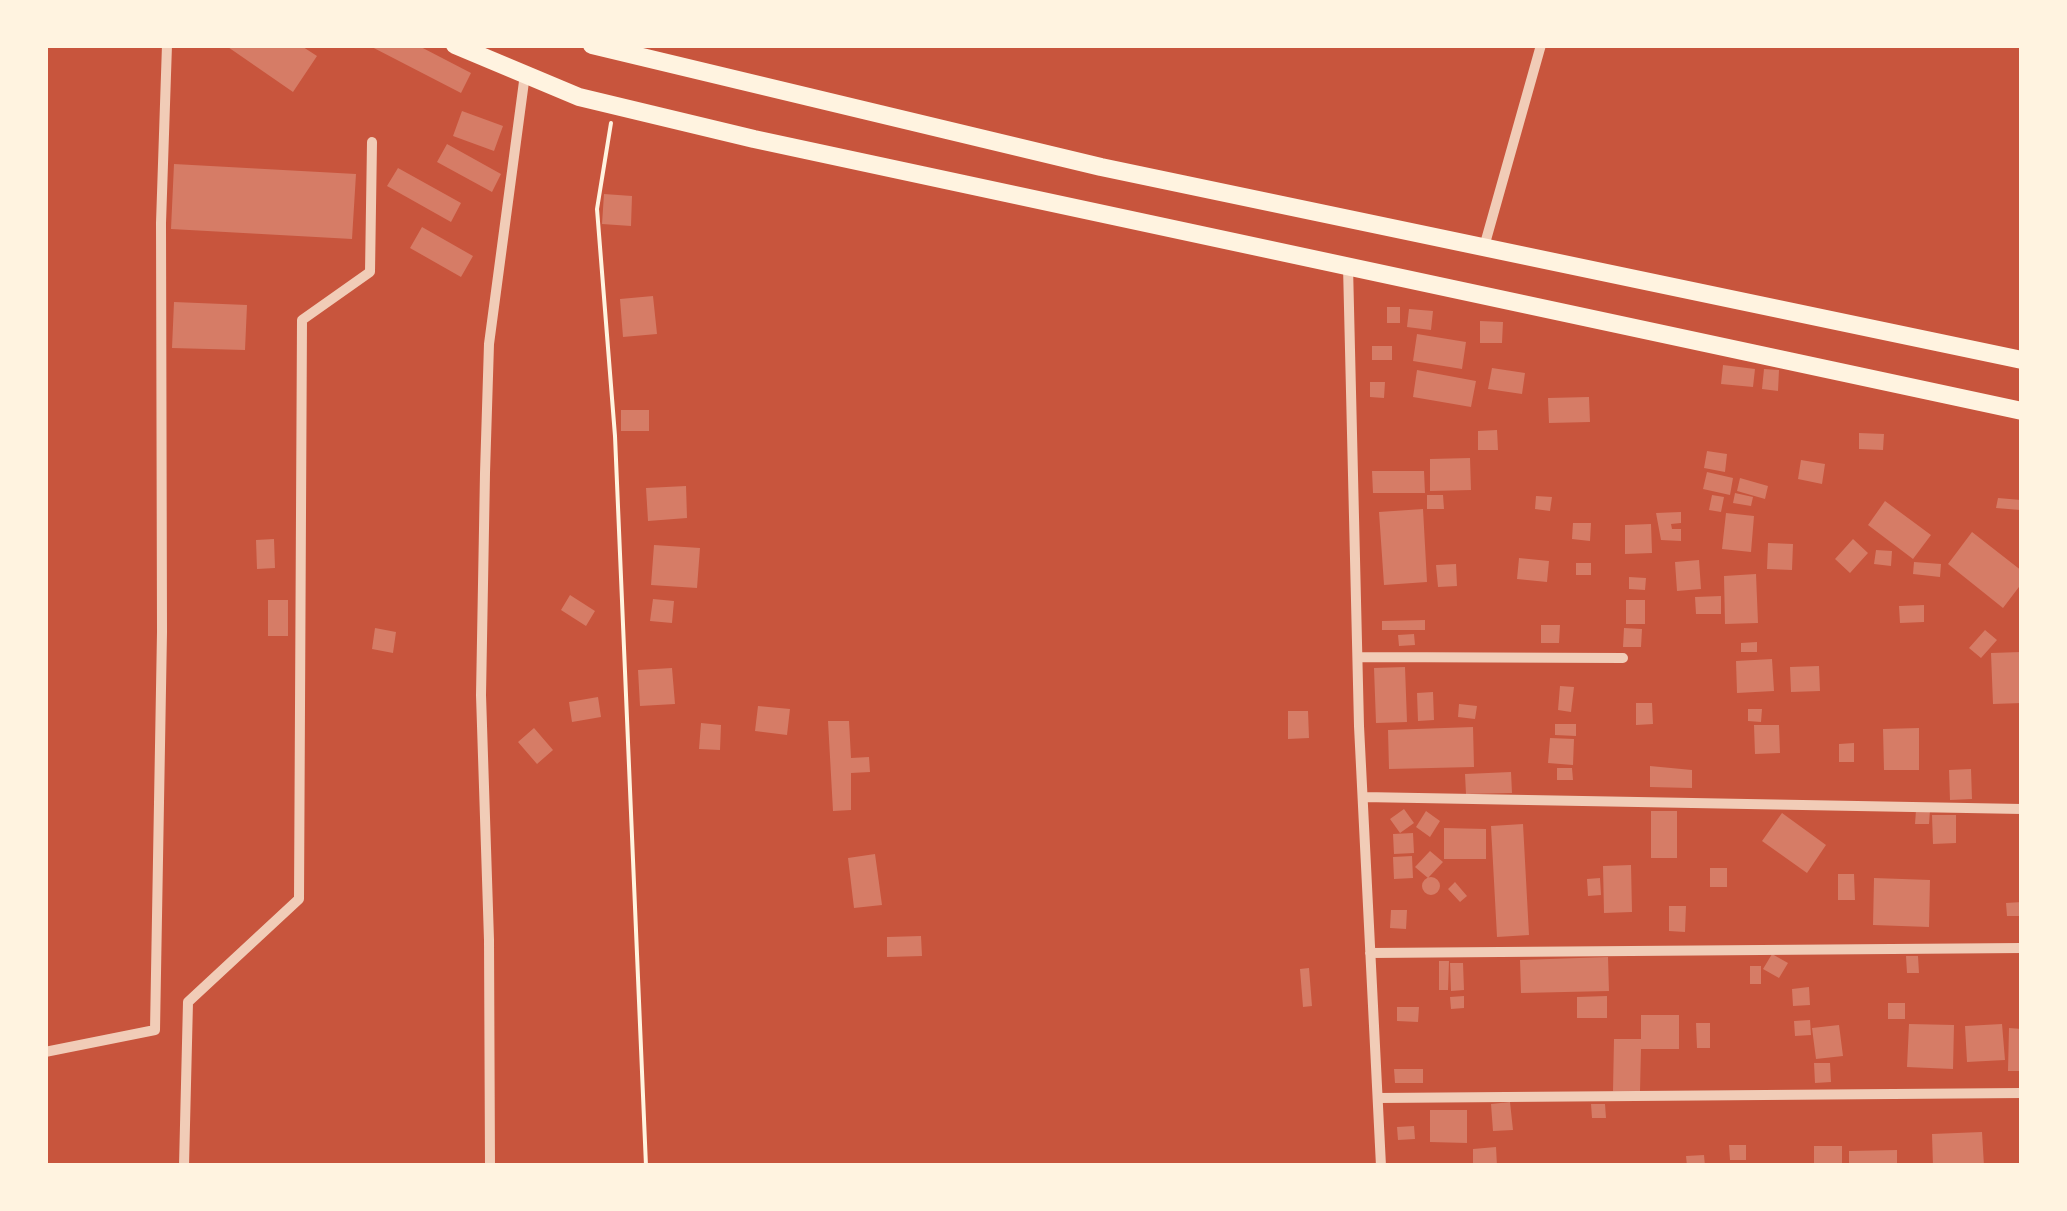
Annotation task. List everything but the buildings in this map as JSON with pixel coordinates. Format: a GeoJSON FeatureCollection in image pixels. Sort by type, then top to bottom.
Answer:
{"type":"FeatureCollection","features":[{"type":"Feature","properties":{"kind":"highway"},"geometry":{"type":"LineString","coordinates":[[455,45],[614,106],[2022,411]]}},
{"type":"Feature","properties":{"kind":"highway"},"geometry":{"type":"LineString","coordinates":[[592,45],[1101,167],[2022,360]]}},
{"type":"Feature","properties":{"kind":"street"},"geometry":{"type":"LineString","coordinates":[[45,1052],[155,1030],[162,632],[161,223],[167,45]]}},
{"type":"Feature","properties":{"kind":"street"},"geometry":{"type":"LineString","coordinates":[[1484,247],[1541,45]]}},
{"type":"Feature","properties":{"kind":"street"},"geometry":{"type":"LineString","coordinates":[[490,1166],[481,695],[484,473],[489,344],[524,74]]}},
{"type":"Feature","properties":{"kind":"street"},"geometry":{"type":"LineString","coordinates":[[184,1166],[188,1002],[299,899],[302,320],[370,272],[372,142]]}},
{"type":"Feature","properties":{"kind":"street"},"geometry":{"type":"LineString","coordinates":[[1348,264],[1362,797],[1381,1166]]}},
{"type":"Feature","properties":{"kind":"street"},"geometry":{"type":"LineString","coordinates":[[1360,657],[1623,658]]}},
{"type":"Feature","properties":{"kind":"street"},"geometry":{"type":"LineString","coordinates":[[1362,797],[2022,809]]}},
{"type":"Feature","properties":{"kind":"street"},"geometry":{"type":"LineString","coordinates":[[1370,952],[2022,948]]}},
{"type":"Feature","properties":{"kind":"street"},"geometry":{"type":"LineString","coordinates":[[1378,1098],[2022,1093]]}},
{"type":"Feature","properties":{"kind":"path"},"geometry":{"type":"LineString","coordinates":[[614,106],[597,209],[615,436],[646,1166]]}}]}
